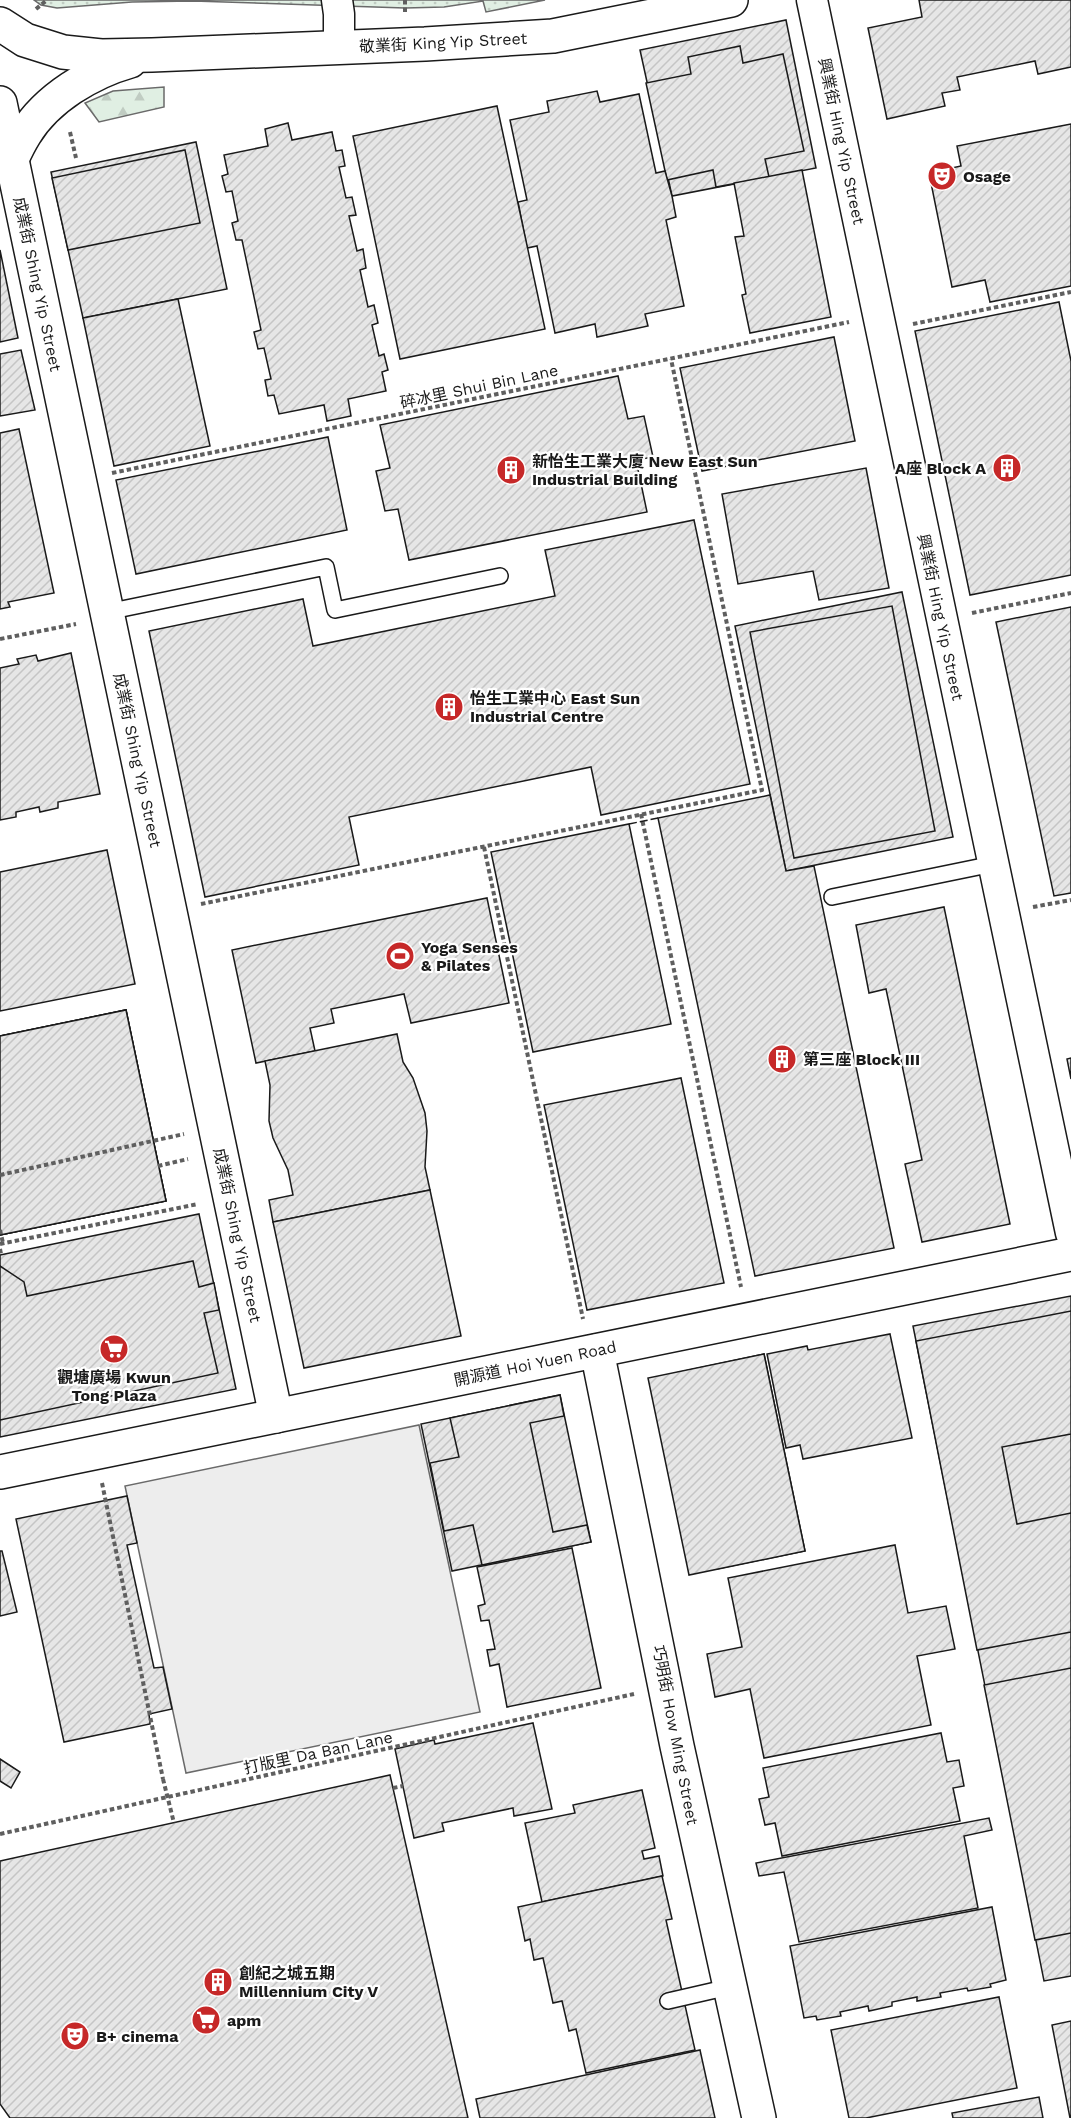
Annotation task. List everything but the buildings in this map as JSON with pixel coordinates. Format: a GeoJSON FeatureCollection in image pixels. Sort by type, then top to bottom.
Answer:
{"type":"FeatureCollection","features":[{"type":"Feature","properties":{"kind":"main road","name":"敬業街 King Yip Street"},"geometry":{"type":"LineString","coordinates":[[0,24],[26,40],[63,52],[101,56],[152,55],[339,48],[553,36],[731,0]]}},
{"type":"Feature","properties":{"kind":"main road","name":"敬業街 King Yip Street"},"geometry":{"type":"LineString","coordinates":[[12,159],[26,132],[47,108],[78,84],[113,66],[152,55]]}},
{"type":"Feature","properties":{"kind":"main road","name":"成業街 Shing Yip Street"},"geometry":{"type":"LineString","coordinates":[[0,103],[95,618],[276,1416]]}},
{"type":"Feature","properties":{"kind":"main road","name":"開源道 Hoi Yuen Road"},"geometry":{"type":"LineString","coordinates":[[0,1472],[1071,1254]]}},
{"type":"Feature","properties":{"kind":"main road","name":"巧明街 How Ming Street"},"geometry":{"type":"LineString","coordinates":[[597,1351],[677,1746],[759,2118]]}},
{"type":"Feature","properties":{"kind":"street"},"geometry":{"type":"LineString","coordinates":[[337,0],[339,48]]}},
{"type":"Feature","properties":{"kind":"street","name":"興業街 Hing Yip Street"},"geometry":{"type":"LineString","coordinates":[[812,0],[1071,1233]]}},
{"type":"Feature","properties":{"kind":"lane"},"geometry":{"type":"LineString","coordinates":[[95,618],[326,567],[335,610],[500,576]]}},
{"type":"Feature","properties":{"kind":"lane"},"geometry":{"type":"LineString","coordinates":[[832,897],[993,864]]}},
{"type":"Feature","properties":{"kind":"lane"},"geometry":{"type":"LineString","coordinates":[[668,2001],[729,1987]]}},
{"type":"Feature","properties":{"kind":"path"},"geometry":{"type":"LineString","coordinates":[[33,12],[47,0]]}},
{"type":"Feature","properties":{"kind":"path"},"geometry":{"type":"LineString","coordinates":[[405,0],[405,15]]}},
{"type":"Feature","properties":{"kind":"path"},"geometry":{"type":"LineString","coordinates":[[70,132],[76,158]]}},
{"type":"Feature","properties":{"kind":"path"},"geometry":{"type":"LineString","coordinates":[[908,326],[1071,292]]}},
{"type":"Feature","properties":{"kind":"path","name":"碎冰里 Shui Bin Lane"},"geometry":{"type":"LineString","coordinates":[[109,474],[854,321]]}},
{"type":"Feature","properties":{"kind":"path"},"geometry":{"type":"LineString","coordinates":[[199,905],[762,790],[671,359]]}},
{"type":"Feature","properties":{"kind":"path"},"geometry":{"type":"LineString","coordinates":[[968,614],[1071,593]]}},
{"type":"Feature","properties":{"kind":"path"},"geometry":{"type":"LineString","coordinates":[[0,639],[95,618]]}},
{"type":"Feature","properties":{"kind":"path"},"geometry":{"type":"LineString","coordinates":[[641,814],[741,1287]]}},
{"type":"Feature","properties":{"kind":"path"},"geometry":{"type":"LineString","coordinates":[[484,847],[583,1319]]}},
{"type":"Feature","properties":{"kind":"path"},"geometry":{"type":"LineString","coordinates":[[1030,908],[1071,900]]}},
{"type":"Feature","properties":{"kind":"path"},"geometry":{"type":"LineString","coordinates":[[0,1175],[190,1133]]}},
{"type":"Feature","properties":{"kind":"path"},"geometry":{"type":"LineString","coordinates":[[158,1166],[177,1161]]}},
{"type":"Feature","properties":{"kind":"path"},"geometry":{"type":"LineString","coordinates":[[0,1230],[1,1243],[204,1203]]}},
{"type":"Feature","properties":{"kind":"path"},"geometry":{"type":"LineString","coordinates":[[0,1249],[1,1254]]}},
{"type":"Feature","properties":{"kind":"path"},"geometry":{"type":"LineString","coordinates":[[102,1480],[174,1823]]}},
{"type":"Feature","properties":{"kind":"path","name":"打版里 Da Ban Lane"},"geometry":{"type":"LineString","coordinates":[[0,1834],[641,1693]]}},
{"type":"Feature","properties":{"kind":"path"},"geometry":{"type":"LineString","coordinates":[[393,1788],[403,1786]]}},
{"type":"Feature","properties":{"kind":"green space"},"geometry":{"type":"Polygon","coordinates":[[[34,0],[545,0],[486,12],[483,1],[444,7],[405,8],[193,1],[132,2],[57,8],[41,5],[34,0]]]}},
{"type":"Feature","properties":{"kind":"green space"},"geometry":{"type":"Polygon","coordinates":[[[164,87],[164,107],[99,122],[85,103],[113,91],[164,87]]]}},
{"type":"Feature","properties":{"kind":"shaded area"},"geometry":{"type":"Polygon","coordinates":[[[419,1425],[480,1712],[186,1773],[125,1486],[419,1425]]]}},
{"type":"Feature","properties":{"kind":"fence"},"geometry":{"type":"LineString","coordinates":[[629,824],[658,818]]}},
{"type":"Feature","properties":{"kind":"place","name":"Osage"},"geometry":{"type":"Point","coordinates":[942,176]}},
{"type":"Feature","properties":{"kind":"place","name":"A座 Block A"},"geometry":{"type":"Point","coordinates":[1007,468]}},
{"type":"Feature","properties":{"kind":"place","name":"新怡生工業大廈 New East Sun Industrial Building"},"geometry":{"type":"Point","coordinates":[511,470]}},
{"type":"Feature","properties":{"kind":"place","name":"怡生工業中心 East Sun Industrial Centre"},"geometry":{"type":"Point","coordinates":[449,707]}},
{"type":"Feature","properties":{"kind":"place","name":"Yoga Senses & Pilates"},"geometry":{"type":"Point","coordinates":[400,956]}},
{"type":"Feature","properties":{"kind":"place","name":"第三座 Block III"},"geometry":{"type":"Point","coordinates":[782,1059]}},
{"type":"Feature","properties":{"kind":"place","name":"觀塘廣場 Kwun Tong Plaza"},"geometry":{"type":"Point","coordinates":[114,1349]}},
{"type":"Feature","properties":{"kind":"place","name":"創紀之城五期 Millennium City V"},"geometry":{"type":"Point","coordinates":[218,1982]}},
{"type":"Feature","properties":{"kind":"place","name":"apm"},"geometry":{"type":"Point","coordinates":[206,2020]}},
{"type":"Feature","properties":{"kind":"place","name":"B+ cinema"},"geometry":{"type":"Point","coordinates":[75,2036]}}]}
